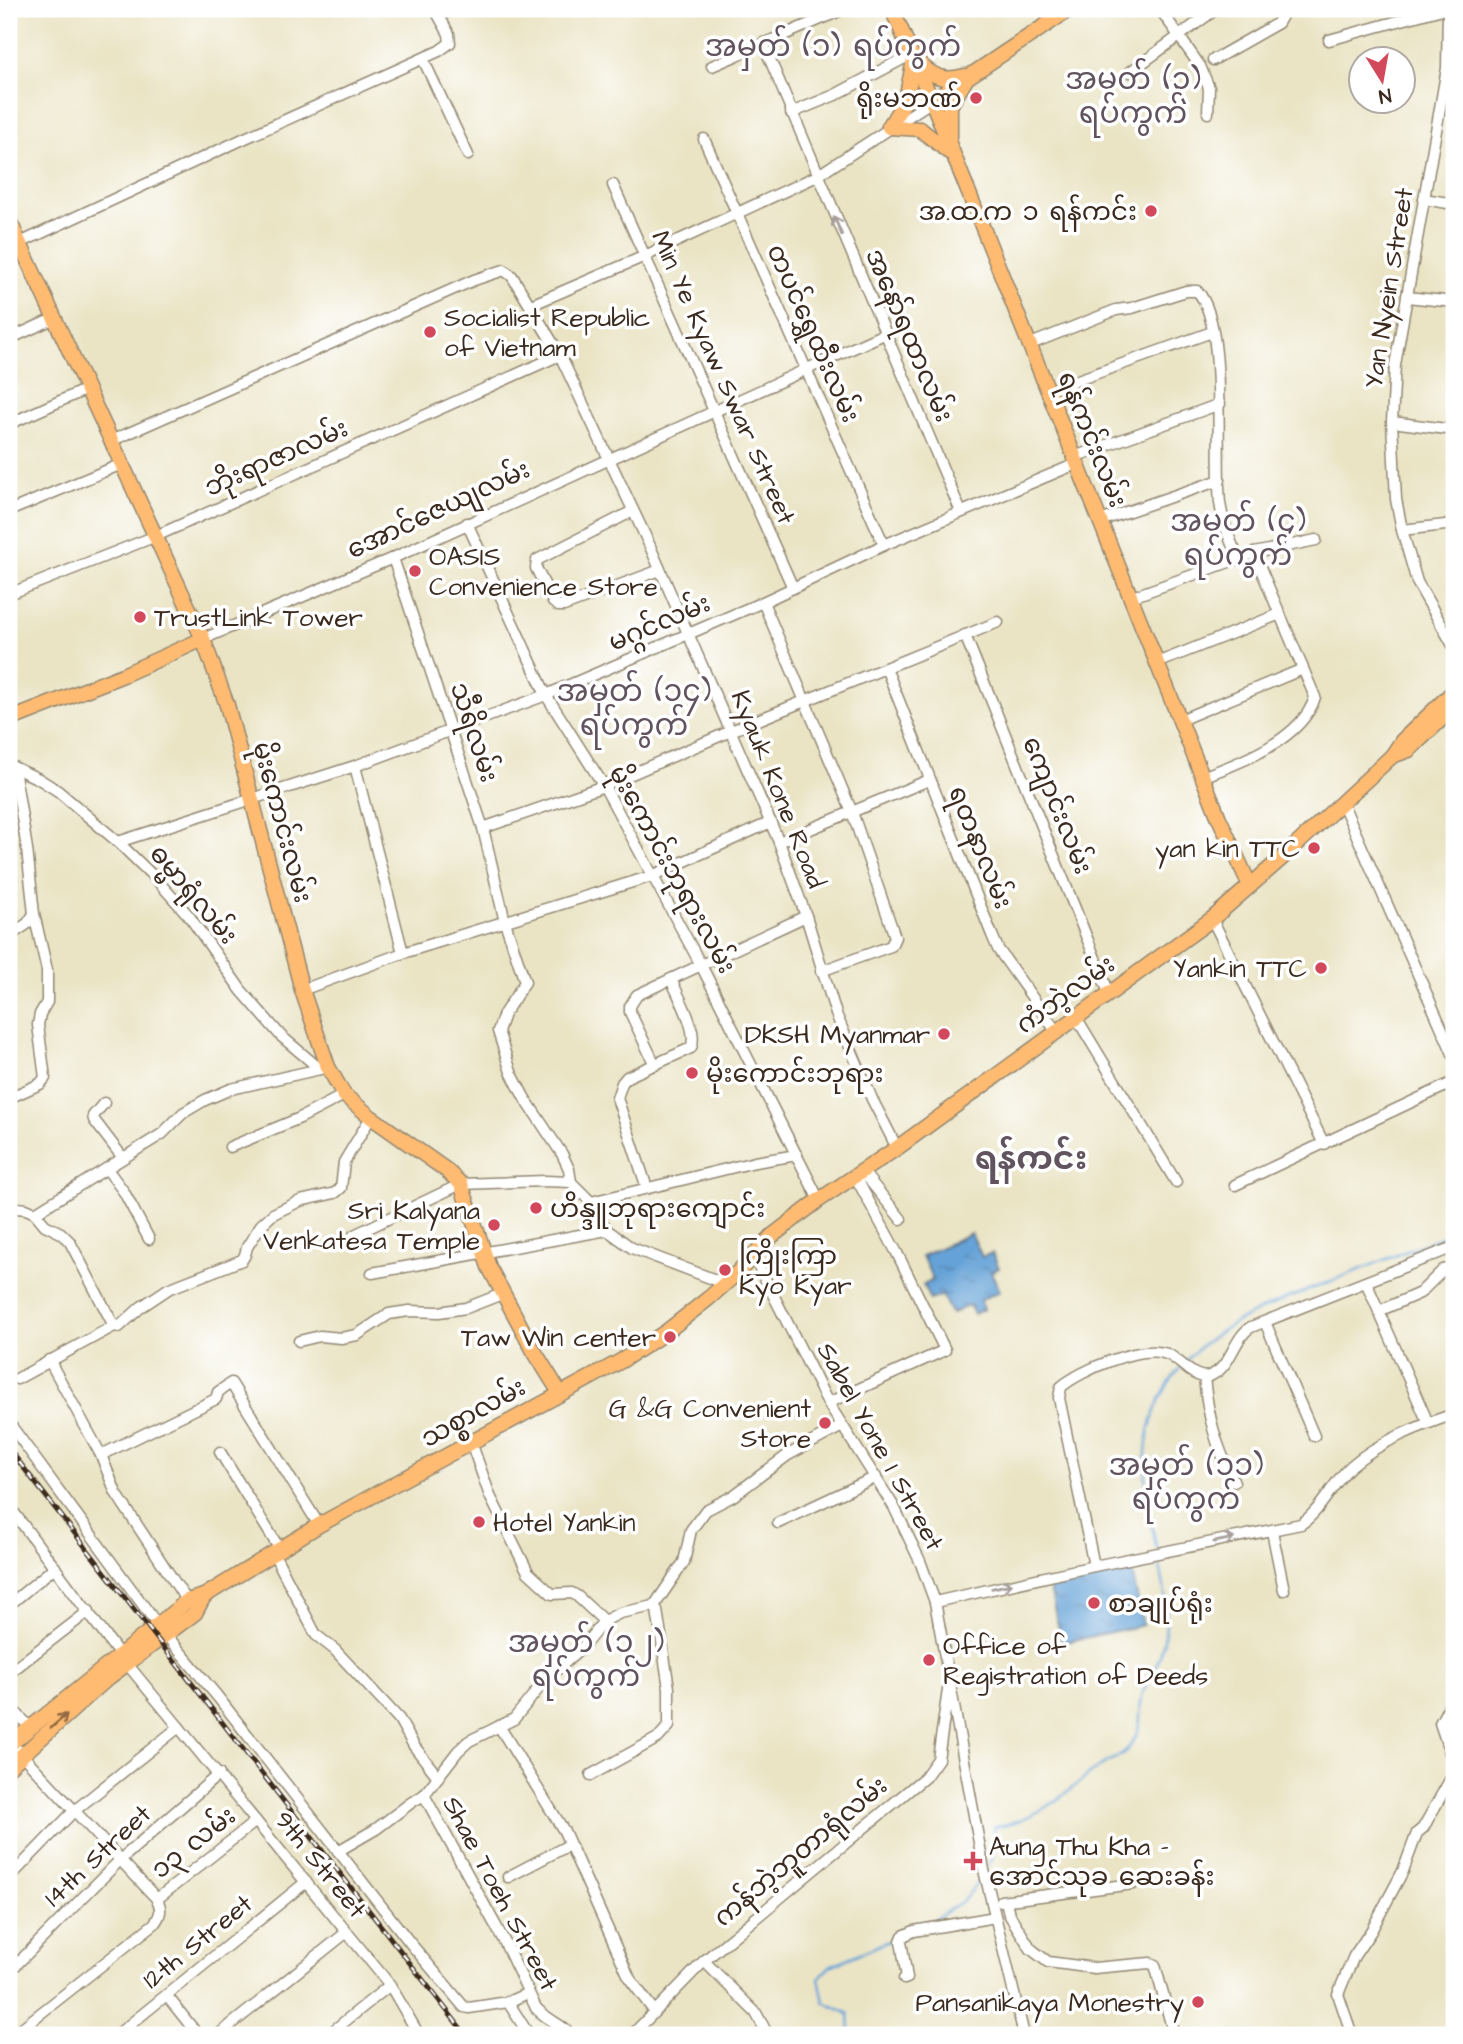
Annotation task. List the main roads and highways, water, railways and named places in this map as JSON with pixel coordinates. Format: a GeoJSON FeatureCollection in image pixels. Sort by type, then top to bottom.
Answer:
{"type":"FeatureCollection","features":[{"type":"Feature","properties":{"kind":"main road","name":"ရန်ကင်းလမ်း"},"geometry":{"type":"LineString","coordinates":[[892,9],[932,101],[1202,777],[1250,886]]}},
{"type":"Feature","properties":{"kind":"main road"},"geometry":{"type":"LineString","coordinates":[[932,101],[1070,9]]}},
{"type":"Feature","properties":{"kind":"main road"},"geometry":{"type":"LineString","coordinates":[[913,56],[925,69],[940,78],[951,80],[969,74]]}},
{"type":"Feature","properties":{"kind":"main road"},"geometry":{"type":"LineString","coordinates":[[913,56],[906,99],[889,127],[920,129],[953,156]]}},
{"type":"Feature","properties":{"kind":"main road"},"geometry":{"type":"LineString","coordinates":[[953,156],[950,106],[969,74]]}},
{"type":"Feature","properties":{"kind":"main road","name":"မိုးကောင်းလမ်း"},"geometry":{"type":"LineString","coordinates":[[9,220],[203,639],[226,705],[324,1068],[344,1095],[461,1184],[484,1252],[502,1293],[560,1393]]}},
{"type":"Feature","properties":{"kind":"main road","name":"အောင်ဇေယျလမ်း"},"geometry":{"type":"LineString","coordinates":[[9,720],[123,675],[203,639]]}},
{"type":"Feature","properties":{"kind":"main road","name":"ကံဘဲ့လမ်း"},"geometry":{"type":"LineString","coordinates":[[753,1255],[772,1236],[819,1200],[897,1147],[1212,919],[1392,756],[1402,741],[1454,691]]}},
{"type":"Feature","properties":{"kind":"main road","name":"ကံဘဲ့လမ်း"},"geometry":{"type":"LineString","coordinates":[[1392,756],[1409,750],[1454,707]]}},
{"type":"Feature","properties":{"kind":"main road","name":"သစ္စာလမ်း"},"geometry":{"type":"LineString","coordinates":[[10,1744],[161,1629],[187,1601],[204,1596],[319,1525],[621,1361],[666,1332],[726,1284],[753,1255]]}},
{"type":"Feature","properties":{"kind":"main road","name":"သစ္စာလမ်း"},"geometry":{"type":"LineString","coordinates":[[161,1629],[195,1613],[204,1596]]}},
{"type":"Feature","properties":{"kind":"main road","name":"သစ္စာလမ်း"},"geometry":{"type":"LineString","coordinates":[[9,1767],[123,1659]]}},
{"type":"Feature","properties":{"kind":"water"},"geometry":{"type":"Polygon","coordinates":[[[971,1233],[982,1257],[992,1253],[999,1268],[991,1272],[1000,1291],[980,1300],[984,1309],[974,1314],[969,1305],[951,1314],[942,1295],[930,1300],[923,1285],[933,1280],[922,1256],[971,1233]]]}},
{"type":"Feature","properties":{"kind":"water"},"geometry":{"type":"Polygon","coordinates":[[[1131,1567],[1143,1625],[1062,1643],[1049,1585],[1131,1567]]]}},
{"type":"Feature","properties":{"kind":"waterway"},"geometry":{"type":"LineString","coordinates":[[1185,1362],[1216,1335],[1252,1314],[1454,1232]]}},
{"type":"Feature","properties":{"kind":"waterway"},"geometry":{"type":"LineString","coordinates":[[1157,1550],[1146,1478],[1149,1432],[1155,1410],[1181,1367]]}},
{"type":"Feature","properties":{"kind":"waterway"},"geometry":{"type":"LineString","coordinates":[[988,1866],[993,1857],[994,1827],[1025,1818],[1051,1804],[1099,1767],[1124,1753],[1135,1738],[1142,1697],[1156,1667],[1166,1625],[1166,1598],[1158,1557]]}},
{"type":"Feature","properties":{"kind":"waterway"},"geometry":{"type":"LineString","coordinates":[[929,1923],[963,1901],[981,1878]]}},
{"type":"Feature","properties":{"kind":"waterway"},"geometry":{"type":"LineString","coordinates":[[850,2035],[849,2014],[824,2002],[819,1978],[830,1966],[898,1937]]}},
{"type":"Feature","properties":{"kind":"railway"},"geometry":{"type":"LineString","coordinates":[[9,1449],[466,2035]]}},
{"type":"Feature","properties":{"kind":"place","name":"ရိုးမဘဏ်"},"geometry":{"type":"Point","coordinates":[976,98]}},
{"type":"Feature","properties":{"kind":"place","name":"အ.ထ.က ၁ ရန်ကင်း"},"geometry":{"type":"Point","coordinates":[1151,211]}},
{"type":"Feature","properties":{"kind":"place","name":"Socialist Republic of Vietnam"},"geometry":{"type":"Point","coordinates":[430,332]}},
{"type":"Feature","properties":{"kind":"place","name":"OASIS Convenience Store"},"geometry":{"type":"Point","coordinates":[415,571]}},
{"type":"Feature","properties":{"kind":"place","name":"TrustLink Tower"},"geometry":{"type":"Point","coordinates":[140,617]}},
{"type":"Feature","properties":{"kind":"place","name":"yan kin TTC"},"geometry":{"type":"Point","coordinates":[1314,848]}},
{"type":"Feature","properties":{"kind":"place","name":"Yankin TTC"},"geometry":{"type":"Point","coordinates":[1321,968]}},
{"type":"Feature","properties":{"kind":"place","name":"DKSH Myanmar"},"geometry":{"type":"Point","coordinates":[944,1034]}},
{"type":"Feature","properties":{"kind":"place","name":"မိုးကောင်းဘုရား"},"geometry":{"type":"Point","coordinates":[692,1073]}},
{"type":"Feature","properties":{"kind":"place","name":"ဟိန္ဒူဘုရားကျောင်း"},"geometry":{"type":"Point","coordinates":[536,1208]}},
{"type":"Feature","properties":{"kind":"place","name":"Sri Kalyana Venkatesa Temple"},"geometry":{"type":"Point","coordinates":[494,1225]}},
{"type":"Feature","properties":{"kind":"place","name":"ကြိုးကြာ Kyo Kyar"},"geometry":{"type":"Point","coordinates":[725,1270]}},
{"type":"Feature","properties":{"kind":"place","name":"Taw Win center"},"geometry":{"type":"Point","coordinates":[670,1337]}},
{"type":"Feature","properties":{"kind":"place","name":"G &G Convenient Store"},"geometry":{"type":"Point","coordinates":[825,1423]}},
{"type":"Feature","properties":{"kind":"place","name":"Hotel Yankin"},"geometry":{"type":"Point","coordinates":[479,1522]}},
{"type":"Feature","properties":{"kind":"place","name":"စာချုပ်ရုံး"},"geometry":{"type":"Point","coordinates":[1094,1603]}},
{"type":"Feature","properties":{"kind":"place","name":"Office of Registration of Deeds"},"geometry":{"type":"Point","coordinates":[929,1660]}},
{"type":"Feature","properties":{"kind":"place","name":"Aung Thu Kha - အောင်သုခ ဆေးခန်း"},"geometry":{"type":"Point","coordinates":[973,1861]}},
{"type":"Feature","properties":{"kind":"place","name":"Pansanikaya Monestry"},"geometry":{"type":"Point","coordinates":[1198,2002]}},
{"type":"Feature","properties":{"kind":"district","name":"အမှတ် (၁) ရပ်ကွက်"},"geometry":{"type":"Point","coordinates":[833,46]}},
{"type":"Feature","properties":{"kind":"district","name":"အမှတ် (၃) ရပ်ကွက်"},"geometry":{"type":"Point","coordinates":[1133,96]}},
{"type":"Feature","properties":{"kind":"district","name":"အမှတ် (၄) ရပ်ကွက်"},"geometry":{"type":"Point","coordinates":[1238,538]}},
{"type":"Feature","properties":{"kind":"district","name":"အမှတ် (၁၄) ရပ်ကွက်"},"geometry":{"type":"Point","coordinates":[634,708]}},
{"type":"Feature","properties":{"kind":"district","name":"ရန်ကင်း"},"geometry":{"type":"Point","coordinates":[1031,1157]}},
{"type":"Feature","properties":{"kind":"district","name":"အမှတ် (၁၁) ရပ်ကွက်"},"geometry":{"type":"Point","coordinates":[1186,1482]}},
{"type":"Feature","properties":{"kind":"district","name":"အမှတ် (၁၂) ရပ်ကွက်"},"geometry":{"type":"Point","coordinates":[586,1659]}}]}
